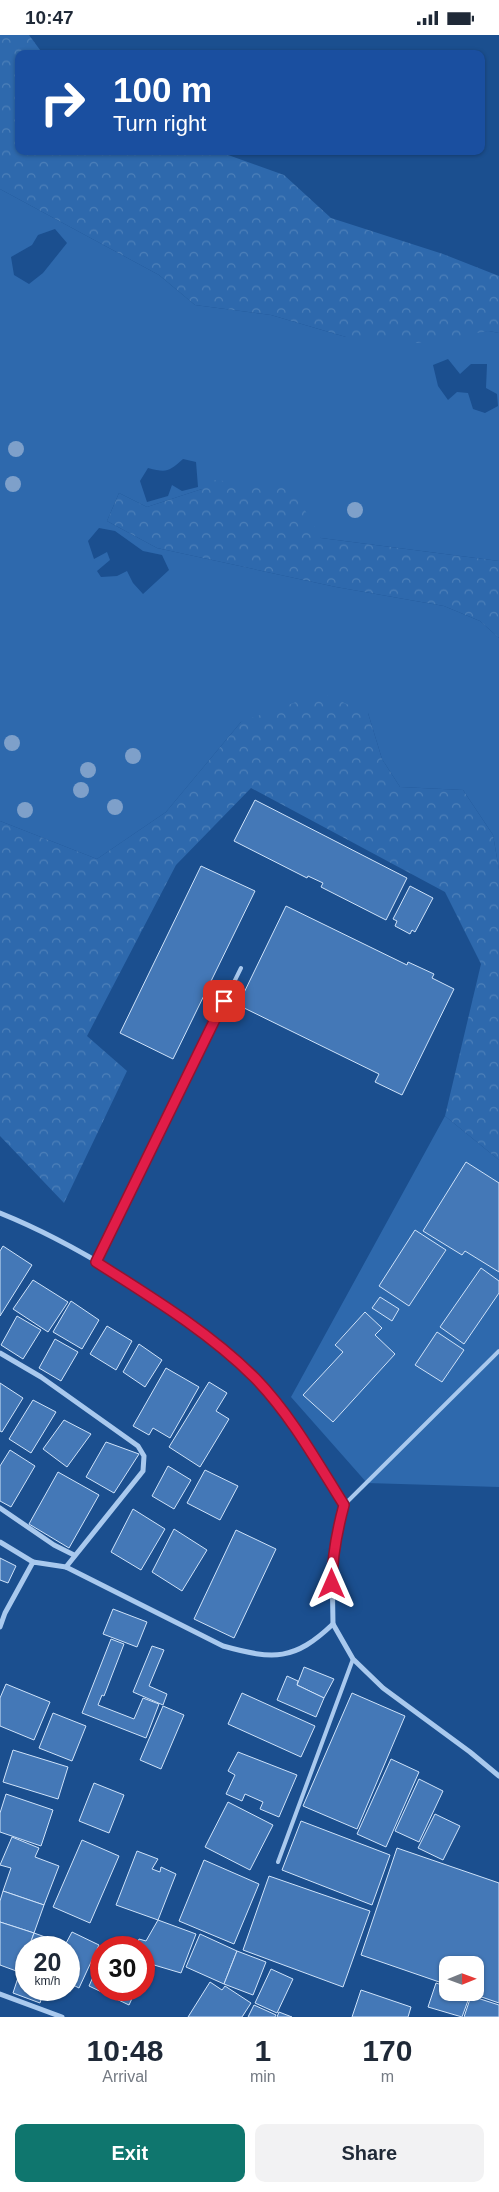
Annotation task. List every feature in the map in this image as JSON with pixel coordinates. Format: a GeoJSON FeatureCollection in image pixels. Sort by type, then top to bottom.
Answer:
{"type":"FeatureCollection","features":[{"type":"Feature","properties":{"kind":"street"},"geometry":{"type":"LineString","coordinates":[[0,1213],[24,1223],[96,1262],[161,1303],[209,1339],[255,1378],[300,1434],[344,1505],[336,1531],[332,1564],[334,1623],[353,1659],[383,1688],[470,1752],[499,1776]]}},
{"type":"Feature","properties":{"kind":"street"},"geometry":{"type":"LineString","coordinates":[[0,1353],[41,1377],[138,1446],[144,1457],[143,1471],[66,1567]]}},
{"type":"Feature","properties":{"kind":"street"},"geometry":{"type":"LineString","coordinates":[[0,1509],[54,1545],[74,1555]]}},
{"type":"Feature","properties":{"kind":"street"},"geometry":{"type":"LineString","coordinates":[[0,1542],[33,1562],[66,1567],[223,1646],[250,1653],[287,1654],[312,1644],[334,1623]]}},
{"type":"Feature","properties":{"kind":"street"},"geometry":{"type":"LineString","coordinates":[[0,1627],[5,1613],[33,1562]]}},
{"type":"Feature","properties":{"kind":"street"},"geometry":{"type":"LineString","coordinates":[[0,1994],[62,2017]]}},
{"type":"Feature","properties":{"kind":"lane"},"geometry":{"type":"LineString","coordinates":[[96,1262],[241,967]]}},
{"type":"Feature","properties":{"kind":"lane"},"geometry":{"type":"LineString","coordinates":[[344,1505],[499,1351]]}},
{"type":"Feature","properties":{"kind":"lane"},"geometry":{"type":"LineString","coordinates":[[278,1862],[353,1659]]}},
{"type":"Feature","properties":{"kind":"green space"},"geometry":{"type":"Polygon","coordinates":[[[0,35],[29,35],[40,50],[15,50],[15,155],[228,155],[284,175],[331,218],[443,254],[499,276],[499,333],[489,331],[417,343],[346,337],[271,315],[195,305],[159,275],[0,189],[0,35]]]}},
{"type":"Feature","properties":{"kind":"green space"},"geometry":{"type":"Polygon","coordinates":[[[0,189],[159,275],[195,305],[271,315],[346,337],[489,331],[499,333],[499,561],[321,538],[202,489],[147,507],[119,493],[107,521],[157,548],[336,587],[444,606],[480,621],[499,638],[499,870],[493,835],[463,790],[400,787],[382,759],[368,713],[241,722],[166,812],[97,859],[0,821],[0,189]],[[55,229],[38,235],[32,245],[11,257],[14,275],[29,284],[43,273],[67,243],[55,229]],[[448,359],[433,365],[438,386],[448,400],[457,392],[468,393],[473,409],[485,413],[498,406],[497,394],[486,388],[487,364],[471,364],[460,374],[448,359]],[[183,459],[170,469],[159,471],[148,468],[140,481],[147,502],[168,496],[172,485],[182,491],[198,487],[196,462],[183,459]],[[99,528],[88,541],[94,559],[107,552],[110,560],[97,571],[101,577],[117,576],[127,571],[133,583],[143,594],[169,570],[162,555],[143,551],[115,531],[99,528]]]}},
{"type":"Feature","properties":{"kind":"green space"},"geometry":{"type":"Polygon","coordinates":[[[211,480],[291,486],[321,538],[499,561],[499,638],[480,621],[444,606],[336,587],[157,548],[107,521],[119,493],[147,507],[202,489],[211,480]]]}},
{"type":"Feature","properties":{"kind":"green space"},"geometry":{"type":"Polygon","coordinates":[[[321,693],[368,713],[382,759],[400,787],[463,790],[493,835],[499,870],[499,1160],[445,1116],[481,964],[445,892],[251,788],[176,865],[87,1036],[127,1071],[64,1203],[0,1136],[0,821],[97,859],[166,812],[241,722],[321,693]]]}},
{"type":"Feature","properties":{"kind":"green space"},"geometry":{"type":"Polygon","coordinates":[[[445,1116],[499,1160],[499,1183],[466,1162],[423,1231],[462,1255],[465,1251],[499,1272],[499,1281],[481,1268],[440,1327],[464,1344],[499,1293],[499,1487],[367,1483],[291,1397],[445,1116]],[[415,1231],[379,1286],[409,1306],[446,1251],[415,1231]],[[380,1297],[373,1308],[392,1320],[399,1309],[380,1297]],[[365,1312],[335,1344],[343,1352],[303,1395],[333,1422],[395,1354],[375,1335],[382,1328],[365,1312]],[[437,1332],[416,1364],[442,1382],[464,1350],[437,1332]]]}},
{"type":"Feature","properties":{"kind":"building"},"geometry":{"type":"Polygon","coordinates":[[[255,800],[407,878],[386,920],[321,887],[323,883],[308,876],[307,878],[234,841],[255,800]]]}},
{"type":"Feature","properties":{"kind":"building"},"geometry":{"type":"Polygon","coordinates":[[[201,866],[255,891],[173,1059],[120,1033],[201,866]]]}},
{"type":"Feature","properties":{"kind":"building"},"geometry":{"type":"Polygon","coordinates":[[[410,886],[433,898],[415,932],[412,930],[410,934],[395,926],[397,921],[393,919],[410,886]]]}},
{"type":"Feature","properties":{"kind":"building"},"geometry":{"type":"Polygon","coordinates":[[[286,906],[407,965],[408,962],[434,974],[432,978],[454,989],[402,1095],[375,1082],[379,1074],[238,1005],[286,906]]]}},
{"type":"Feature","properties":{"kind":"building"},"geometry":{"type":"Polygon","coordinates":[[[466,1162],[499,1183],[499,1272],[465,1251],[462,1255],[423,1231],[466,1162]]]}},
{"type":"Feature","properties":{"kind":"building"},"geometry":{"type":"Polygon","coordinates":[[[415,1230],[446,1250],[409,1306],[379,1286],[415,1230]]]}},
{"type":"Feature","properties":{"kind":"building"},"geometry":{"type":"Polygon","coordinates":[[[3,1246],[32,1265],[0,1316],[0,1251],[3,1246]]]}},
{"type":"Feature","properties":{"kind":"building"},"geometry":{"type":"Polygon","coordinates":[[[481,1268],[499,1281],[499,1293],[464,1344],[440,1327],[481,1268]]]}},
{"type":"Feature","properties":{"kind":"building"},"geometry":{"type":"Polygon","coordinates":[[[33,1280],[68,1302],[48,1332],[13,1309],[33,1280]]]}},
{"type":"Feature","properties":{"kind":"building"},"geometry":{"type":"Polygon","coordinates":[[[380,1297],[399,1309],[392,1321],[372,1308],[380,1297]]]}},
{"type":"Feature","properties":{"kind":"building"},"geometry":{"type":"Polygon","coordinates":[[[71,1301],[99,1320],[82,1349],[53,1332],[71,1301]]]}},
{"type":"Feature","properties":{"kind":"building"},"geometry":{"type":"Polygon","coordinates":[[[365,1312],[382,1328],[375,1335],[395,1354],[333,1422],[303,1395],[343,1352],[335,1345],[365,1312]]]}},
{"type":"Feature","properties":{"kind":"building"},"geometry":{"type":"Polygon","coordinates":[[[17,1316],[41,1330],[23,1359],[1,1345],[17,1316]]]}},
{"type":"Feature","properties":{"kind":"building"},"geometry":{"type":"Polygon","coordinates":[[[107,1326],[132,1341],[116,1370],[90,1354],[107,1326]]]}},
{"type":"Feature","properties":{"kind":"building"},"geometry":{"type":"Polygon","coordinates":[[[437,1332],[464,1350],[442,1382],[415,1365],[437,1332]]]}},
{"type":"Feature","properties":{"kind":"building"},"geometry":{"type":"Polygon","coordinates":[[[55,1339],[78,1352],[61,1381],[39,1368],[55,1339]]]}},
{"type":"Feature","properties":{"kind":"building"},"geometry":{"type":"Polygon","coordinates":[[[139,1344],[162,1360],[145,1387],[123,1372],[139,1344]]]}},
{"type":"Feature","properties":{"kind":"building"},"geometry":{"type":"Polygon","coordinates":[[[166,1368],[199,1387],[170,1438],[153,1428],[149,1435],[133,1426],[166,1368]]]}},
{"type":"Feature","properties":{"kind":"building"},"geometry":{"type":"Polygon","coordinates":[[[209,1382],[227,1393],[216,1411],[229,1419],[200,1467],[169,1447],[209,1382]]]}},
{"type":"Feature","properties":{"kind":"building"},"geometry":{"type":"Polygon","coordinates":[[[0,1383],[23,1398],[2,1432],[0,1431],[0,1383]]]}},
{"type":"Feature","properties":{"kind":"building"},"geometry":{"type":"Polygon","coordinates":[[[33,1400],[56,1412],[31,1453],[9,1439],[33,1400]]]}},
{"type":"Feature","properties":{"kind":"building"},"geometry":{"type":"Polygon","coordinates":[[[64,1420],[91,1434],[67,1467],[43,1449],[64,1420]]]}},
{"type":"Feature","properties":{"kind":"building"},"geometry":{"type":"Polygon","coordinates":[[[106,1442],[139,1454],[114,1493],[86,1477],[106,1442]]]}},
{"type":"Feature","properties":{"kind":"building"},"geometry":{"type":"Polygon","coordinates":[[[10,1450],[35,1466],[11,1507],[0,1501],[0,1466],[10,1450]]]}},
{"type":"Feature","properties":{"kind":"building"},"geometry":{"type":"Polygon","coordinates":[[[168,1466],[191,1480],[174,1509],[152,1496],[168,1466]]]}},
{"type":"Feature","properties":{"kind":"building"},"geometry":{"type":"Polygon","coordinates":[[[205,1470],[238,1486],[220,1520],[187,1503],[205,1470]]]}},
{"type":"Feature","properties":{"kind":"building"},"geometry":{"type":"Polygon","coordinates":[[[58,1472],[99,1495],[69,1548],[29,1524],[58,1472]]]}},
{"type":"Feature","properties":{"kind":"building"},"geometry":{"type":"Polygon","coordinates":[[[133,1509],[165,1529],[141,1570],[111,1552],[133,1509]]]}},
{"type":"Feature","properties":{"kind":"building"},"geometry":{"type":"Polygon","coordinates":[[[174,1529],[207,1550],[182,1591],[152,1572],[174,1529]]]}},
{"type":"Feature","properties":{"kind":"building"},"geometry":{"type":"Polygon","coordinates":[[[236,1530],[276,1549],[234,1638],[194,1619],[236,1530]]]}},
{"type":"Feature","properties":{"kind":"building"},"geometry":{"type":"Polygon","coordinates":[[[0,1558],[16,1566],[8,1583],[0,1580],[0,1558]]]}},
{"type":"Feature","properties":{"kind":"building"},"geometry":{"type":"Polygon","coordinates":[[[113,1609],[147,1622],[137,1647],[103,1634],[113,1609]]]}},
{"type":"Feature","properties":{"kind":"building"},"geometry":{"type":"Polygon","coordinates":[[[111,1639],[124,1644],[104,1696],[102,1695],[98,1705],[134,1719],[143,1698],[159,1704],[146,1738],[82,1713],[111,1639]]]}},
{"type":"Feature","properties":{"kind":"building"},"geometry":{"type":"Polygon","coordinates":[[[152,1646],[164,1650],[149,1686],[167,1694],[163,1705],[133,1692],[152,1646]]]}},
{"type":"Feature","properties":{"kind":"building"},"geometry":{"type":"Polygon","coordinates":[[[304,1667],[334,1679],[324,1698],[297,1685],[304,1667]]]}},
{"type":"Feature","properties":{"kind":"building"},"geometry":{"type":"Polygon","coordinates":[[[287,1676],[298,1681],[297,1685],[324,1698],[316,1717],[277,1700],[287,1676]]]}},
{"type":"Feature","properties":{"kind":"building"},"geometry":{"type":"Polygon","coordinates":[[[6,1684],[50,1702],[34,1740],[0,1726],[0,1698],[6,1684]]]}},
{"type":"Feature","properties":{"kind":"building"},"geometry":{"type":"Polygon","coordinates":[[[242,1693],[315,1726],[301,1757],[228,1724],[242,1693]]]}},
{"type":"Feature","properties":{"kind":"building"},"geometry":{"type":"Polygon","coordinates":[[[352,1693],[405,1716],[357,1829],[303,1806],[352,1693]]]}},
{"type":"Feature","properties":{"kind":"building"},"geometry":{"type":"Polygon","coordinates":[[[163,1706],[184,1715],[161,1769],[140,1760],[163,1706]]]}},
{"type":"Feature","properties":{"kind":"building"},"geometry":{"type":"Polygon","coordinates":[[[53,1713],[86,1726],[72,1761],[39,1748],[53,1713]]]}},
{"type":"Feature","properties":{"kind":"building"},"geometry":{"type":"Polygon","coordinates":[[[13,1750],[68,1767],[58,1799],[3,1782],[13,1750]]]}},
{"type":"Feature","properties":{"kind":"building"},"geometry":{"type":"Polygon","coordinates":[[[238,1752],[297,1775],[279,1817],[260,1809],[263,1802],[245,1794],[242,1801],[226,1794],[235,1775],[228,1771],[238,1752]]]}},
{"type":"Feature","properties":{"kind":"building"},"geometry":{"type":"Polygon","coordinates":[[[391,1759],[419,1772],[386,1847],[357,1834],[391,1759]]]}},
{"type":"Feature","properties":{"kind":"building"},"geometry":{"type":"Polygon","coordinates":[[[419,1779],[443,1791],[419,1842],[395,1831],[419,1779]]]}},
{"type":"Feature","properties":{"kind":"building"},"geometry":{"type":"Polygon","coordinates":[[[94,1783],[124,1795],[109,1833],[79,1821],[94,1783]]]}},
{"type":"Feature","properties":{"kind":"building"},"geometry":{"type":"Polygon","coordinates":[[[6,1794],[53,1810],[41,1846],[0,1832],[0,1813],[6,1794]]]}},
{"type":"Feature","properties":{"kind":"building"},"geometry":{"type":"Polygon","coordinates":[[[228,1802],[273,1825],[250,1870],[205,1847],[228,1802]]]}},
{"type":"Feature","properties":{"kind":"building"},"geometry":{"type":"Polygon","coordinates":[[[435,1814],[460,1826],[443,1860],[418,1848],[435,1814]]]}},
{"type":"Feature","properties":{"kind":"building"},"geometry":{"type":"Polygon","coordinates":[[[301,1821],[390,1855],[372,1905],[282,1870],[301,1821]]]}},
{"type":"Feature","properties":{"kind":"building"},"geometry":{"type":"Polygon","coordinates":[[[12,1837],[39,1848],[35,1857],[59,1866],[44,1905],[3,1891],[11,1868],[0,1865],[12,1837]]]}},
{"type":"Feature","properties":{"kind":"building"},"geometry":{"type":"Polygon","coordinates":[[[82,1840],[119,1856],[90,1923],[53,1907],[82,1840]]]}},
{"type":"Feature","properties":{"kind":"building"},"geometry":{"type":"Polygon","coordinates":[[[397,1848],[499,1883],[499,2003],[484,1998],[484,1956],[439,1956],[439,1982],[361,1955],[397,1848]]]}},
{"type":"Feature","properties":{"kind":"building"},"geometry":{"type":"Polygon","coordinates":[[[137,1851],[158,1859],[152,1869],[160,1872],[161,1867],[176,1874],[158,1920],[116,1905],[137,1851]]]}},
{"type":"Feature","properties":{"kind":"building"},"geometry":{"type":"Polygon","coordinates":[[[204,1860],[259,1884],[234,1944],[179,1921],[204,1860]]]}},
{"type":"Feature","properties":{"kind":"building"},"geometry":{"type":"Polygon","coordinates":[[[269,1876],[370,1911],[343,1987],[243,1950],[269,1876]]]}},
{"type":"Feature","properties":{"kind":"building"},"geometry":{"type":"Polygon","coordinates":[[[3,1891],[44,1905],[34,1933],[0,1922],[0,1901],[3,1891]]]}},
{"type":"Feature","properties":{"kind":"building"},"geometry":{"type":"Polygon","coordinates":[[[158,1920],[196,1934],[181,1973],[155,1965],[155,1936],[149,1936],[158,1920]]]}},
{"type":"Feature","properties":{"kind":"building"},"geometry":{"type":"Polygon","coordinates":[[[0,1922],[34,1933],[33,1936],[15,1936],[15,1971],[0,1965],[0,1922]]]}},
{"type":"Feature","properties":{"kind":"building"},"geometry":{"type":"Polygon","coordinates":[[[72,1932],[90,1941],[90,1964],[80,1986],[80,1936],[70,1936],[72,1932]]]}},
{"type":"Feature","properties":{"kind":"building"},"geometry":{"type":"Polygon","coordinates":[[[200,1934],[237,1951],[224,1984],[186,1967],[200,1934]]]}},
{"type":"Feature","properties":{"kind":"building"},"geometry":{"type":"Polygon","coordinates":[[[237,1951],[266,1962],[253,1995],[224,1984],[237,1951]]]}},
{"type":"Feature","properties":{"kind":"building"},"geometry":{"type":"Polygon","coordinates":[[[271,1969],[293,1979],[277,2013],[255,2003],[271,1969]]]}},
{"type":"Feature","properties":{"kind":"building"},"geometry":{"type":"Polygon","coordinates":[[[210,1982],[222,1990],[225,1986],[251,2003],[242,2017],[188,2017],[210,1982]]]}},
{"type":"Feature","properties":{"kind":"building"},"geometry":{"type":"Polygon","coordinates":[[[436,1983],[439,1984],[439,2001],[468,2001],[462,2017],[428,2007],[436,1983]]]}},
{"type":"Feature","properties":{"kind":"building"},"geometry":{"type":"Polygon","coordinates":[[[361,1990],[411,2007],[408,2017],[352,2017],[361,1990]]]}},
{"type":"Feature","properties":{"kind":"building"},"geometry":{"type":"Polygon","coordinates":[[[484,2000],[499,2005],[499,2017],[464,2017],[469,2001],[484,2000]]]}},
{"type":"Feature","properties":{"kind":"building"},"geometry":{"type":"Polygon","coordinates":[[[121,2001],[131,2001],[129,2005],[121,2001]]]}},
{"type":"Feature","properties":{"kind":"building"},"geometry":{"type":"Polygon","coordinates":[[[254,2005],[276,2015],[275,2017],[248,2017],[254,2005]]]}},
{"type":"Feature","properties":{"kind":"building"},"geometry":{"type":"Polygon","coordinates":[[[279,2012],[292,2017],[277,2017],[279,2012]]]}},
{"type":"Feature","properties":{"kind":"route"},"geometry":{"type":"LineString","coordinates":[[224,1001],[96,1262],[161,1303],[209,1339],[255,1378],[300,1434],[344,1505],[336,1531],[332,1564],[332,1584]]}}]}
